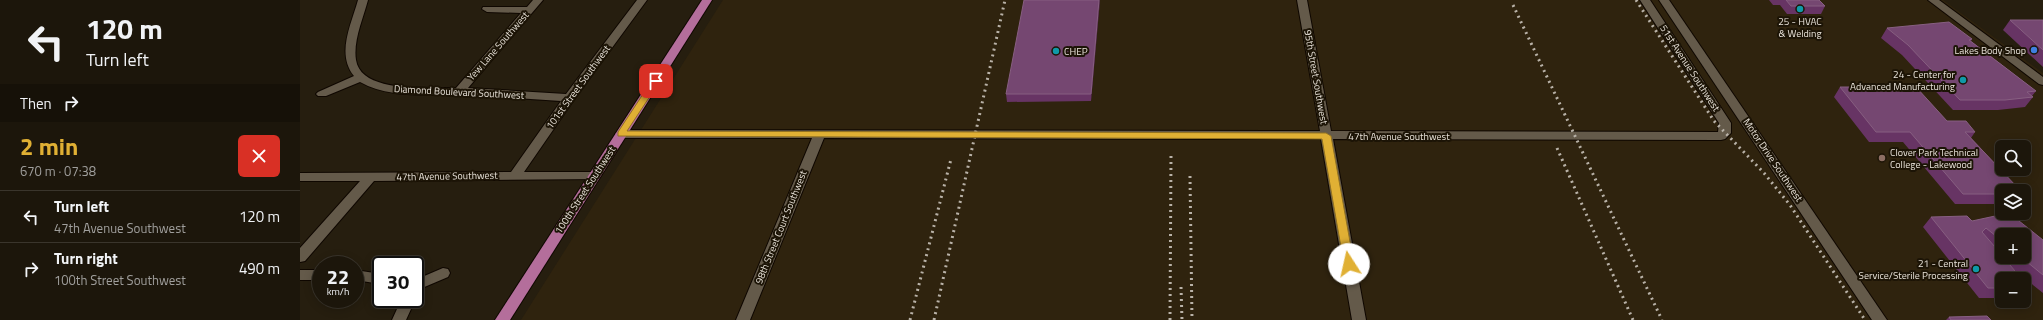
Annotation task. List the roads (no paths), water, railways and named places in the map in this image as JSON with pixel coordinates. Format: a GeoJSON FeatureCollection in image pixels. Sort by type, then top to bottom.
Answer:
{"type":"FeatureCollection","features":[{"type":"Feature","properties":{"kind":"main road","name":"100th Street Southwest"},"geometry":{"type":"LineString","coordinates":[[502,320],[707,0]]}},
{"type":"Feature","properties":{"kind":"street"},"geometry":{"type":"LineString","coordinates":[[322,94],[362,78],[353,68],[350,58],[350,49],[364,0]]}},
{"type":"Feature","properties":{"kind":"street","name":"Yew Lane Southwest"},"geometry":{"type":"LineString","coordinates":[[458,91],[538,0]]}},
{"type":"Feature","properties":{"kind":"street","name":"101st Street Southwest"},"geometry":{"type":"LineString","coordinates":[[514,176],[569,98],[642,0]]}},
{"type":"Feature","properties":{"kind":"street","name":"95th Street Southwest"},"geometry":{"type":"LineString","coordinates":[[1302,0],[1359,320]]}},
{"type":"Feature","properties":{"kind":"street","name":"51st Avenue Southwest"},"geometry":{"type":"LineString","coordinates":[[1645,0],[1725,123],[1725,133],[1720,136]]}},
{"type":"Feature","properties":{"kind":"street","name":"Motor Drive Southwest"},"geometry":{"type":"LineString","coordinates":[[1664,0],[1880,320]]}},
{"type":"Feature","properties":{"kind":"street"},"geometry":{"type":"LineString","coordinates":[[1933,0],[2043,82]]}},
{"type":"Feature","properties":{"kind":"street"},"geometry":{"type":"LineString","coordinates":[[487,9],[529,10]]}},
{"type":"Feature","properties":{"kind":"street","name":"Diamond Boulevard Southwest"},"geometry":{"type":"LineString","coordinates":[[362,78],[376,85],[429,92],[458,91],[569,98]]}},
{"type":"Feature","properties":{"kind":"street","name":"47th Avenue Southwest"},"geometry":{"type":"LineString","coordinates":[[621,134],[1720,136]]}},
{"type":"Feature","properties":{"kind":"street","name":"98th Street Court Southwest"},"geometry":{"type":"LineString","coordinates":[[743,320],[820,134]]}},
{"type":"Feature","properties":{"kind":"street","name":"47th Avenue Southwest"},"geometry":{"type":"LineString","coordinates":[[300,177],[594,176]]}},
{"type":"Feature","properties":{"kind":"street"},"geometry":{"type":"LineString","coordinates":[[300,257],[371,177]]}},
{"type":"Feature","properties":{"kind":"street"},"geometry":{"type":"LineString","coordinates":[[424,282],[443,273]]}},
{"type":"Feature","properties":{"kind":"street"},"geometry":{"type":"LineString","coordinates":[[300,275],[312,275]]}},
{"type":"Feature","properties":{"kind":"street"},"geometry":{"type":"LineString","coordinates":[[399,320],[404,308]]}},
{"type":"Feature","properties":{"kind":"railway"},"geometry":{"type":"LineString","coordinates":[[934,320],[1005,0]]}},
{"type":"Feature","properties":{"kind":"railway"},"geometry":{"type":"LineString","coordinates":[[1636,0],[1714,121],[1764,173],[1790,205],[1865,320]]}},
{"type":"Feature","properties":{"kind":"railway"},"geometry":{"type":"LineString","coordinates":[[1513,5],[1662,320]]}},
{"type":"Feature","properties":{"kind":"railway"},"geometry":{"type":"LineString","coordinates":[[1557,148],[1633,320]]}},
{"type":"Feature","properties":{"kind":"railway"},"geometry":{"type":"LineString","coordinates":[[1170,320],[1171,156]]}},
{"type":"Feature","properties":{"kind":"railway"},"geometry":{"type":"LineString","coordinates":[[910,320],[951,159]]}},
{"type":"Feature","properties":{"kind":"railway"},"geometry":{"type":"LineString","coordinates":[[1190,176],[1192,320]]}},
{"type":"Feature","properties":{"kind":"railway"},"geometry":{"type":"LineString","coordinates":[[1181,287],[1182,320]]}},
{"type":"Feature","properties":{"kind":"place","name":"25 - HVAC & Welding"},"geometry":{"type":"Point","coordinates":[1800,9]}},
{"type":"Feature","properties":{"kind":"place","name":"Lakes Body Shop"},"geometry":{"type":"Point","coordinates":[2034,50]}},
{"type":"Feature","properties":{"kind":"place","name":"CHEP"},"geometry":{"type":"Point","coordinates":[1056,51]}},
{"type":"Feature","properties":{"kind":"place","name":"24 - Center for Advanced Manufacturing"},"geometry":{"type":"Point","coordinates":[1963,80]}},
{"type":"Feature","properties":{"kind":"place","name":"Clover Park Technical College - Lakewood"},"geometry":{"type":"Point","coordinates":[1882,158]}},
{"type":"Feature","properties":{"kind":"place","name":"21 - Central Service/Sterile Processing"},"geometry":{"type":"Point","coordinates":[1976,269]}}]}
